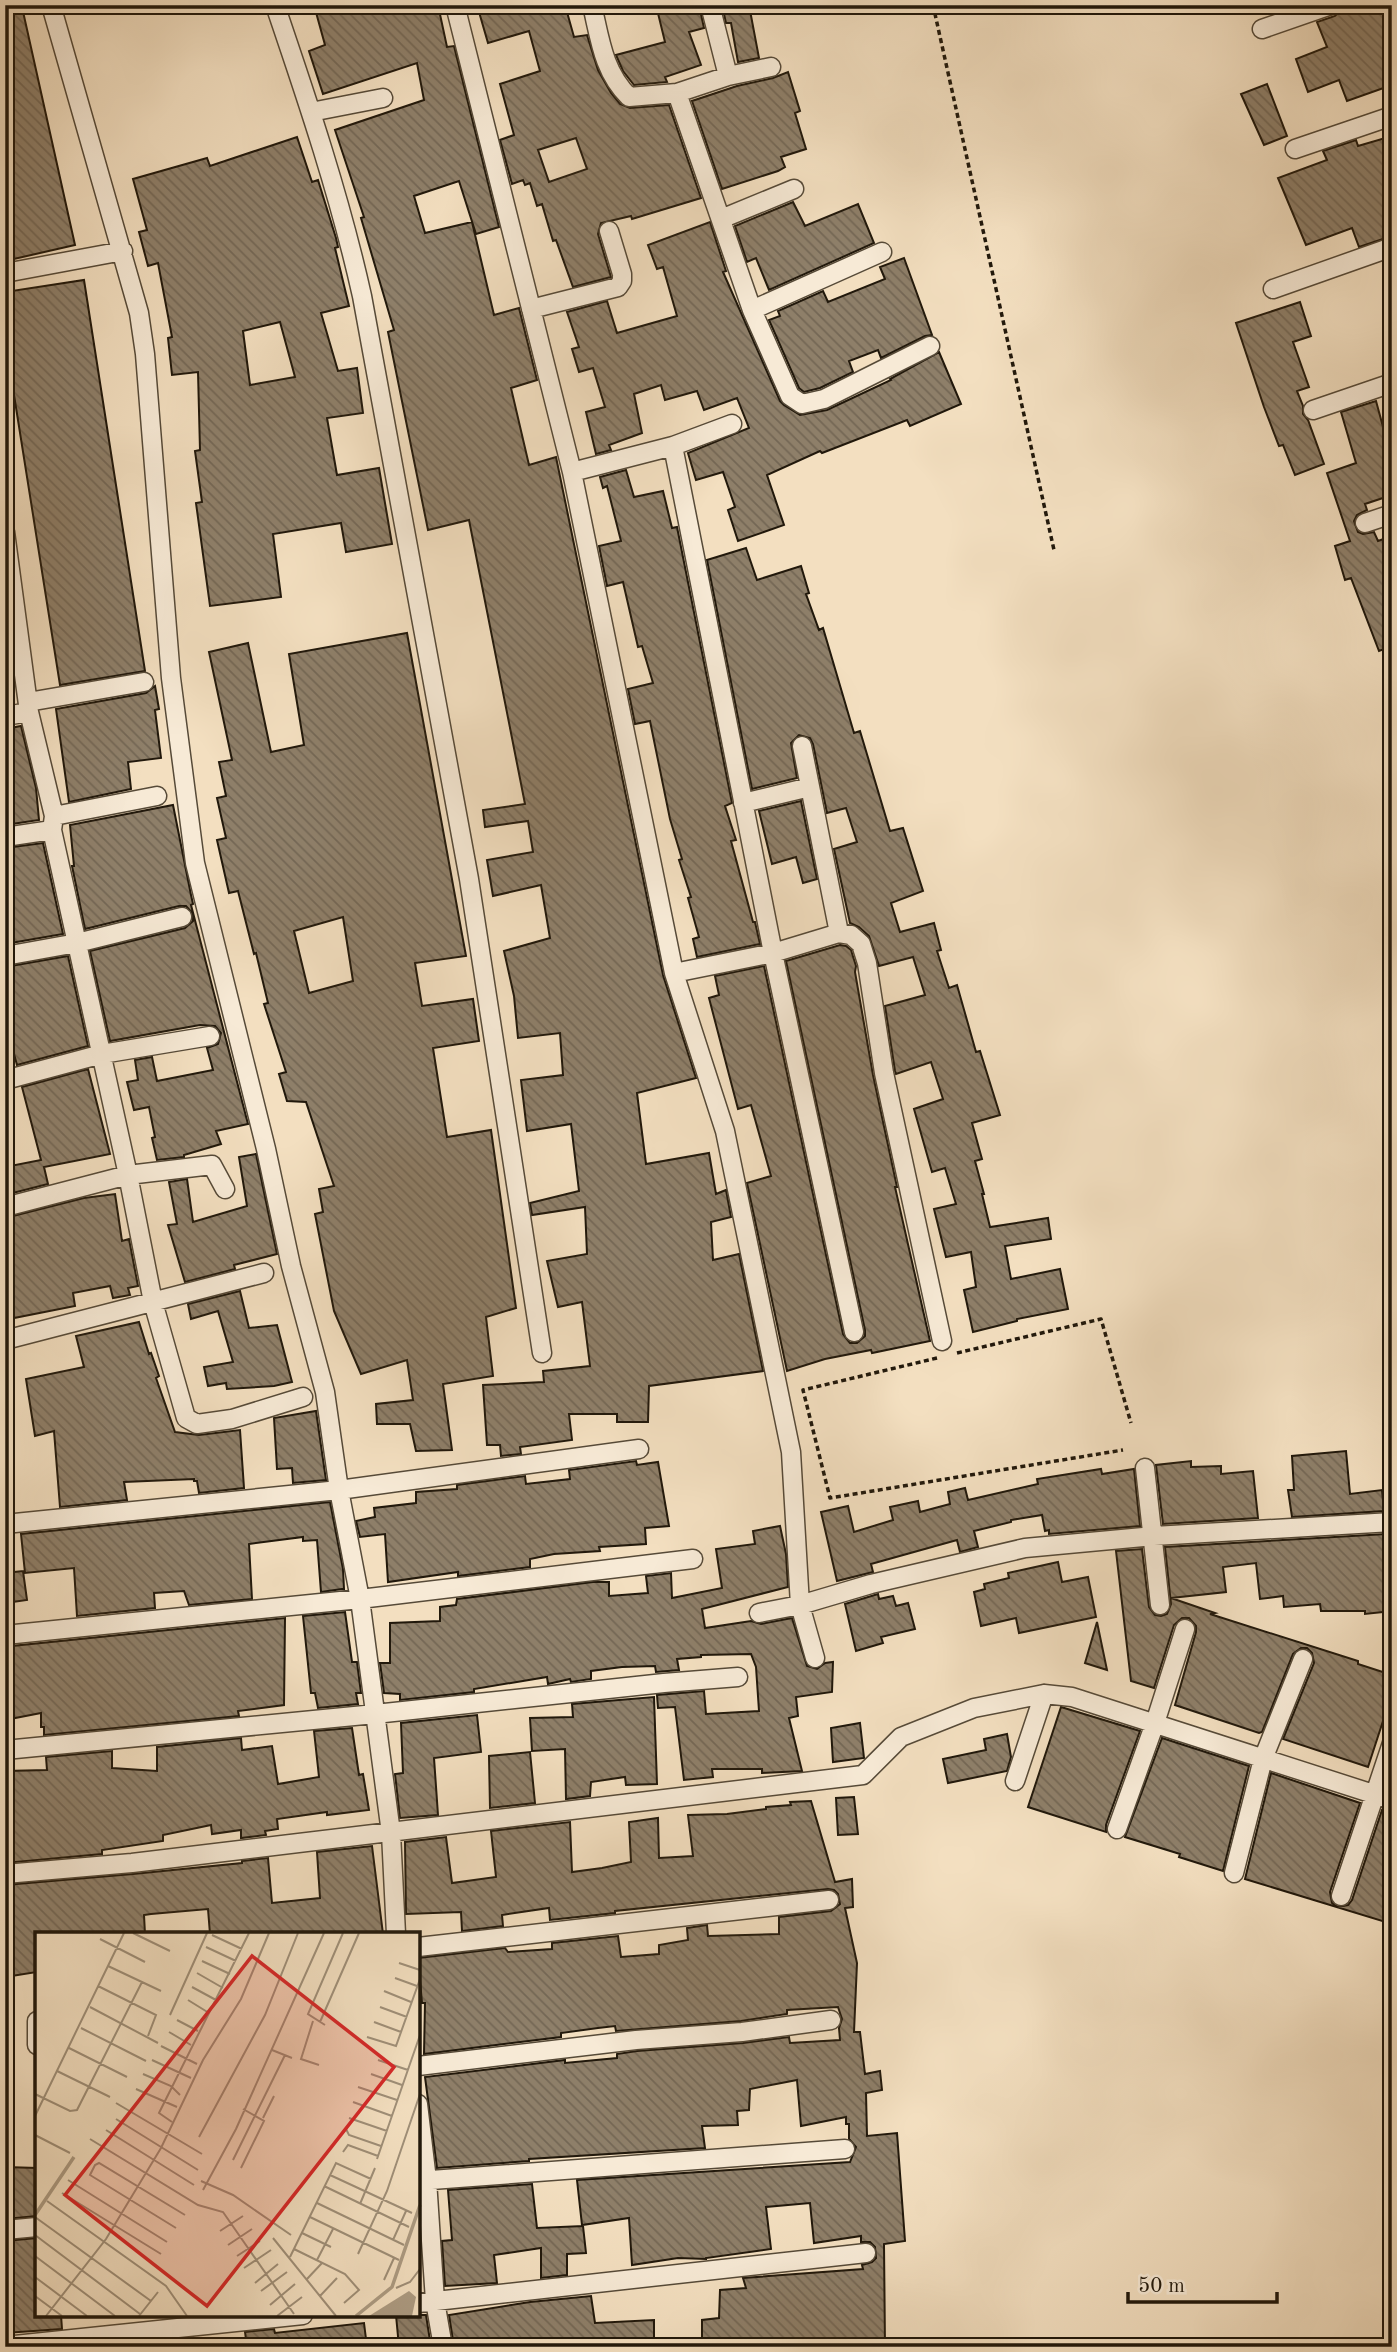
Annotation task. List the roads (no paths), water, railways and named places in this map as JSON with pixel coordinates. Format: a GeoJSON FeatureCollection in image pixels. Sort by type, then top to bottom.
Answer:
{"type":"FeatureCollection","features":[{"type":"Feature","properties":{"kind":"street"},"geometry":{"type":"LineString","coordinates":[[51,5],[139,313],[145,354],[171,678],[195,863],[266,1149],[291,1266],[325,1392],[339,1490],[360,1599],[391,1833],[396,1932]]}},
{"type":"Feature","properties":{"kind":"street"},"geometry":{"type":"LineString","coordinates":[[275,5],[347,228],[362,296],[469,879],[542,1353]]}},
{"type":"Feature","properties":{"kind":"street"},"geometry":{"type":"LineString","coordinates":[[455,5],[572,472],[674,973],[725,1130],[791,1452],[800,1605],[815,1658]]}},
{"type":"Feature","properties":{"kind":"street"},"geometry":{"type":"LineString","coordinates":[[592,5],[604,57],[615,83],[629,97],[677,93],[728,76],[771,67]]}},
{"type":"Feature","properties":{"kind":"street"},"geometry":{"type":"LineString","coordinates":[[710,5],[728,76]]}},
{"type":"Feature","properties":{"kind":"street"},"geometry":{"type":"LineString","coordinates":[[1262,29],[1331,5]]}},
{"type":"Feature","properties":{"kind":"street"},"geometry":{"type":"LineString","coordinates":[[677,93],[752,310],[790,396],[802,404],[824,400],[930,346]]}},
{"type":"Feature","properties":{"kind":"street"},"geometry":{"type":"LineString","coordinates":[[311,112],[383,98]]}},
{"type":"Feature","properties":{"kind":"street"},"geometry":{"type":"LineString","coordinates":[[1295,149],[1392,116]]}},
{"type":"Feature","properties":{"kind":"street"},"geometry":{"type":"LineString","coordinates":[[720,219],[794,189]]}},
{"type":"Feature","properties":{"kind":"street"},"geometry":{"type":"LineString","coordinates":[[531,309],[618,287],[622,274],[608,231]]}},
{"type":"Feature","properties":{"kind":"street"},"geometry":{"type":"LineString","coordinates":[[1273,289],[1392,247]]}},
{"type":"Feature","properties":{"kind":"street"},"geometry":{"type":"LineString","coordinates":[[5,273],[123,251]]}},
{"type":"Feature","properties":{"kind":"street"},"geometry":{"type":"LineString","coordinates":[[752,310],[882,252]]}},
{"type":"Feature","properties":{"kind":"street"},"geometry":{"type":"LineString","coordinates":[[1313,410],[1392,383]]}},
{"type":"Feature","properties":{"kind":"street"},"geometry":{"type":"LineString","coordinates":[[572,472],[673,446],[732,424]]}},
{"type":"Feature","properties":{"kind":"street"},"geometry":{"type":"LineString","coordinates":[[673,446],[773,953],[854,1332]]}},
{"type":"Feature","properties":{"kind":"street"},"geometry":{"type":"LineString","coordinates":[[1365,523],[1392,514]]}},
{"type":"Feature","properties":{"kind":"street"},"geometry":{"type":"LineString","coordinates":[[6,543],[28,707],[153,1302],[186,1418],[197,1424],[232,1419],[303,1397]]}},
{"type":"Feature","properties":{"kind":"street"},"geometry":{"type":"LineString","coordinates":[[5,716],[28,707],[144,682]]}},
{"type":"Feature","properties":{"kind":"street"},"geometry":{"type":"LineString","coordinates":[[802,746],[839,933]]}},
{"type":"Feature","properties":{"kind":"street"},"geometry":{"type":"LineString","coordinates":[[743,803],[810,787]]}},
{"type":"Feature","properties":{"kind":"street"},"geometry":{"type":"LineString","coordinates":[[5,837],[157,796]]}},
{"type":"Feature","properties":{"kind":"street"},"geometry":{"type":"LineString","coordinates":[[5,956],[77,943],[183,917]]}},
{"type":"Feature","properties":{"kind":"street"},"geometry":{"type":"LineString","coordinates":[[674,973],[773,953],[839,933],[851,935],[861,944],[867,963],[884,1073],[942,1341]]}},
{"type":"Feature","properties":{"kind":"street"},"geometry":{"type":"LineString","coordinates":[[5,1080],[102,1054],[210,1037]]}},
{"type":"Feature","properties":{"kind":"street"},"geometry":{"type":"LineString","coordinates":[[5,1207],[128,1175],[220,1162],[225,1189]]}},
{"type":"Feature","properties":{"kind":"street"},"geometry":{"type":"LineString","coordinates":[[5,1340],[264,1273]]}},
{"type":"Feature","properties":{"kind":"street"},"geometry":{"type":"LineString","coordinates":[[5,1524],[339,1490],[639,1449]]}},
{"type":"Feature","properties":{"kind":"street"},"geometry":{"type":"LineString","coordinates":[[1145,1468],[1160,1605]]}},
{"type":"Feature","properties":{"kind":"street"},"geometry":{"type":"LineString","coordinates":[[759,1613],[1025,1548],[1154,1536],[1392,1522]]}},
{"type":"Feature","properties":{"kind":"street"},"geometry":{"type":"LineString","coordinates":[[5,1635],[360,1599],[692,1559]]}},
{"type":"Feature","properties":{"kind":"street"},"geometry":{"type":"LineString","coordinates":[[1117,1829],[1185,1629]]}},
{"type":"Feature","properties":{"kind":"street"},"geometry":{"type":"LineString","coordinates":[[1234,1873],[1263,1759],[1303,1659]]}},
{"type":"Feature","properties":{"kind":"street"},"geometry":{"type":"LineString","coordinates":[[5,1751],[664,1682],[738,1677]]}},
{"type":"Feature","properties":{"kind":"street"},"geometry":{"type":"LineString","coordinates":[[1015,1781],[1044,1694]]}},
{"type":"Feature","properties":{"kind":"street"},"geometry":{"type":"LineString","coordinates":[[5,1874],[132,1863],[863,1775],[901,1737],[974,1708],[1044,1694],[1072,1697],[1392,1800]]}},
{"type":"Feature","properties":{"kind":"street"},"geometry":{"type":"LineString","coordinates":[[1341,1896],[1392,1743]]}},
{"type":"Feature","properties":{"kind":"street"},"geometry":{"type":"LineString","coordinates":[[420,1947],[829,1900]]}},
{"type":"Feature","properties":{"kind":"street"},"geometry":{"type":"LineString","coordinates":[[420,2066],[831,2020]]}},
{"type":"Feature","properties":{"kind":"street"},"geometry":{"type":"LineString","coordinates":[[420,2134],[426,2302],[443,2347]]}},
{"type":"Feature","properties":{"kind":"street"},"geometry":{"type":"LineString","coordinates":[[423,2180],[845,2149]]}},
{"type":"Feature","properties":{"kind":"street"},"geometry":{"type":"LineString","coordinates":[[5,2230],[35,2227]]}},
{"type":"Feature","properties":{"kind":"street"},"geometry":{"type":"LineString","coordinates":[[426,2302],[866,2253]]}},
{"type":"Feature","properties":{"kind":"street"},"geometry":{"type":"LineString","coordinates":[[5,2346],[284,2317]]}}]}
